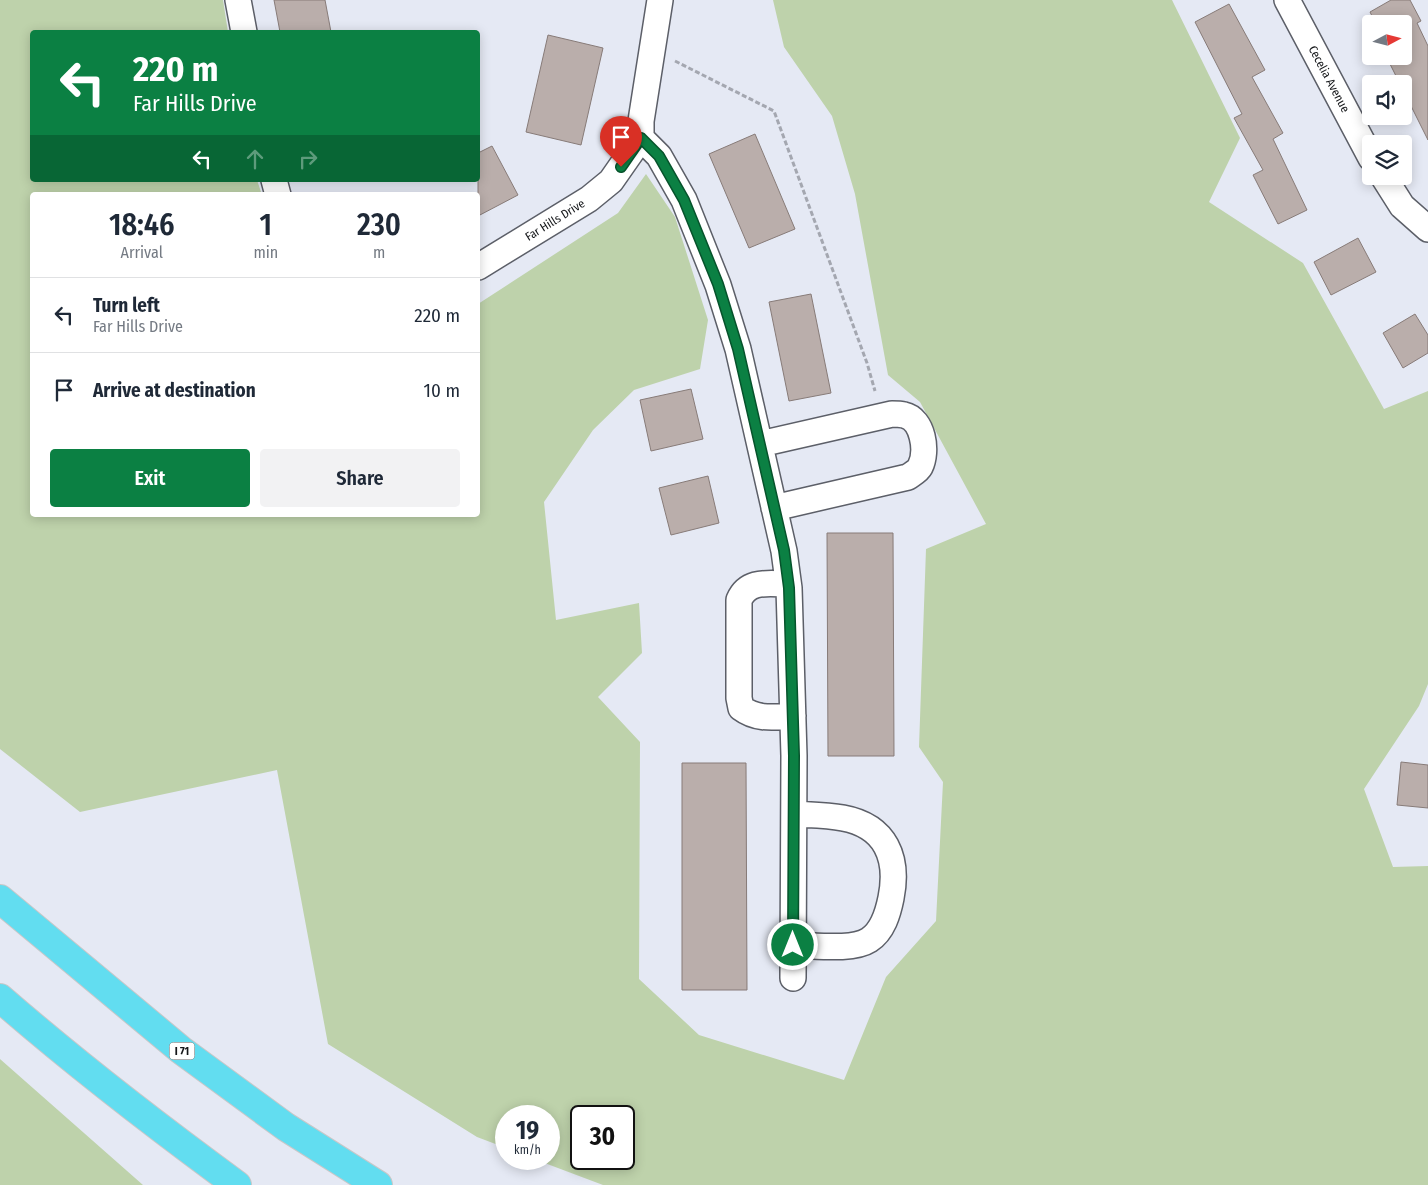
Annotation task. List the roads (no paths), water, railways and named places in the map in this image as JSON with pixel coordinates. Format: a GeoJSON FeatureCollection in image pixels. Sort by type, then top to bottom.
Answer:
{"type":"FeatureCollection","features":[{"type":"Feature","properties":{"kind":"highway","name":"I 71"},"geometry":{"type":"LineString","coordinates":[[0,899],[181,1050],[286,1127],[378,1185]]}},
{"type":"Feature","properties":{"kind":"highway"},"geometry":{"type":"LineString","coordinates":[[0,998],[54,1045],[144,1118],[238,1185]]}},
{"type":"Feature","properties":{"kind":"street"},"geometry":{"type":"LineString","coordinates":[[238,0],[244,30]]}},
{"type":"Feature","properties":{"kind":"street","name":"Cecelia Avenue"},"geometry":{"type":"LineString","coordinates":[[1286,0],[1362,141]]}},
{"type":"Feature","properties":{"kind":"street"},"geometry":{"type":"LineString","coordinates":[[658,2],[653,49],[641,121],[641,138],[659,156],[684,200],[718,284],[738,349],[784,550],[788,584],[793,716],[793,978]]}},
{"type":"Feature","properties":{"kind":"street","name":"Far Hills Drive"},"geometry":{"type":"LineString","coordinates":[[480,266],[589,199],[611,181],[641,138]]}},
{"type":"Feature","properties":{"kind":"street"},"geometry":{"type":"LineString","coordinates":[[1389,185],[1402,206],[1428,230]]}},
{"type":"Feature","properties":{"kind":"street"},"geometry":{"type":"LineString","coordinates":[[760,444],[892,414],[905,415],[916,423],[922,436],[924,454],[919,468],[908,476],[774,508]]}},
{"type":"Feature","properties":{"kind":"street"},"geometry":{"type":"LineString","coordinates":[[788,584],[750,586],[743,591],[739,600],[739,698],[741,708],[750,715],[762,718],[793,716]]}},
{"type":"Feature","properties":{"kind":"street"},"geometry":{"type":"LineString","coordinates":[[793,945],[853,946],[868,941],[880,930],[889,912],[894,885],[894,863],[890,849],[877,835],[862,824],[843,818],[794,814]]}}]}
